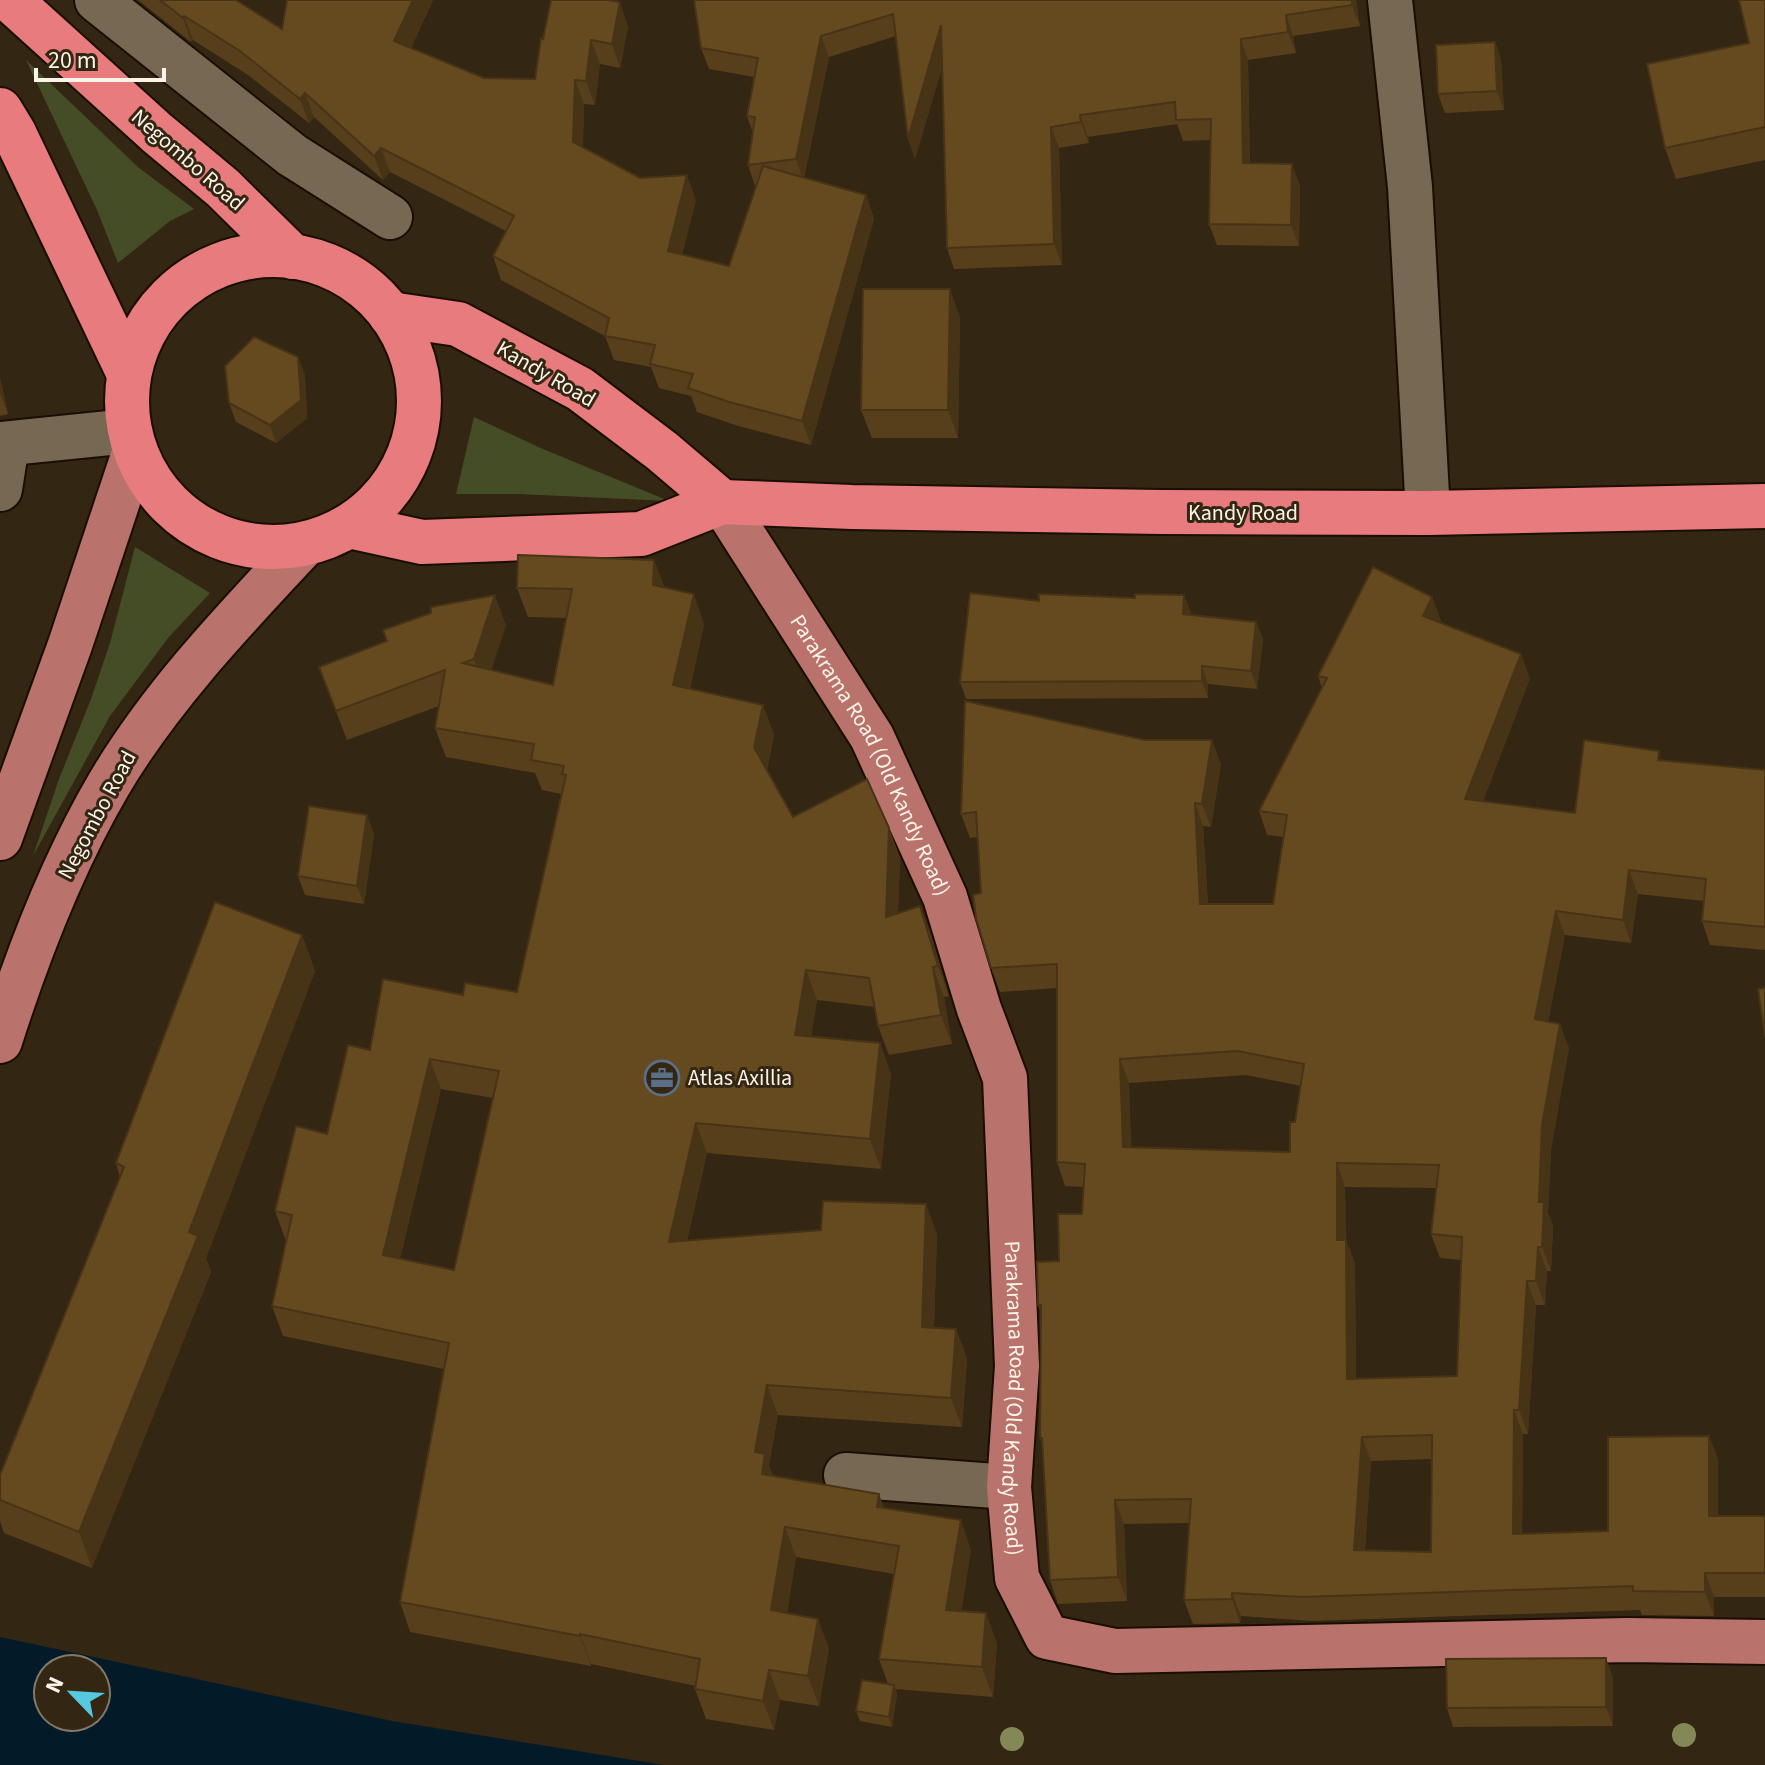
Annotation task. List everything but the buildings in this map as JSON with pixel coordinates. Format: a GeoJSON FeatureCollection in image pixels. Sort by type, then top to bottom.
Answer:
{"type":"FeatureCollection","features":[{"type":"Feature","properties":{"kind":"highway","name":"Negombo Road"},"geometry":{"type":"LineString","coordinates":[[10,0],[223,188],[293,257]]}},
{"type":"Feature","properties":{"kind":"highway"},"geometry":{"type":"LineString","coordinates":[[0,110],[14,133],[129,374]]}},
{"type":"Feature","properties":{"kind":"highway"},"geometry":{"type":"LineString","coordinates":[[271,254],[293,257],[312,260],[348,275],[378,298],[404,333],[417,379],[417,427],[400,474],[369,512],[328,537],[283,550],[240,545],[201,529],[167,504],[143,470],[132,440],[127,393],[129,374],[144,332],[157,312],[188,283],[227,262],[271,254]]}},
{"type":"Feature","properties":{"kind":"highway","name":"Kandy Road"},"geometry":{"type":"LineString","coordinates":[[390,314],[458,324],[580,389],[662,451],[722,502]]}},
{"type":"Feature","properties":{"kind":"highway","name":"Kandy Road"},"geometry":{"type":"LineString","coordinates":[[349,526],[422,542],[641,534],[722,502],[1007,510],[1428,513],[1765,506]]}},
{"type":"Feature","properties":{"kind":"main road"},"geometry":{"type":"LineString","coordinates":[[0,838],[70,645],[132,440]]}},
{"type":"Feature","properties":{"kind":"main road","name":"Parakrama Road (Old Kandy Road)"},"geometry":{"type":"LineString","coordinates":[[722,502],[872,737],[945,897],[979,1009],[1005,1078],[1017,1366],[1009,1487],[1017,1578],[1047,1637],[1115,1651],[1612,1640],[1765,1642]]}},
{"type":"Feature","properties":{"kind":"main road","name":"Negombo Road"},"geometry":{"type":"LineString","coordinates":[[0,1041],[37,934],[108,785],[196,664],[304,545]]}},
{"type":"Feature","properties":{"kind":"street"},"geometry":{"type":"LineString","coordinates":[[97,0],[292,155],[390,217]]}},
{"type":"Feature","properties":{"kind":"street"},"geometry":{"type":"LineString","coordinates":[[1390,0],[1410,187],[1428,513]]}},
{"type":"Feature","properties":{"kind":"street"},"geometry":{"type":"LineString","coordinates":[[0,489],[3,444],[132,440]]}},
{"type":"Feature","properties":{"kind":"street"},"geometry":{"type":"LineString","coordinates":[[846,1475],[1009,1487]]}},
{"type":"Feature","properties":{"kind":"green space"},"geometry":{"type":"Polygon","coordinates":[[[26,60],[139,168],[194,209],[170,221],[118,263],[97,210],[26,60]]]}},
{"type":"Feature","properties":{"kind":"green space"},"geometry":{"type":"Polygon","coordinates":[[[474,417],[543,449],[669,501],[456,494],[474,417]]]}},
{"type":"Feature","properties":{"kind":"green space"},"geometry":{"type":"Polygon","coordinates":[[[135,547],[210,593],[168,638],[110,716],[33,856],[110,643],[135,547]]]}},
{"type":"Feature","properties":{"kind":"water"},"geometry":{"type":"Polygon","coordinates":[[[0,1637],[75,1653],[32,1653],[32,1733],[112,1733],[112,1661],[392,1721],[664,1765],[0,1765],[0,1637]]]}},
{"type":"Feature","properties":{"kind":"place","name":"Atlas Axillia"},"geometry":{"type":"Point","coordinates":[662,1078]}}]}
